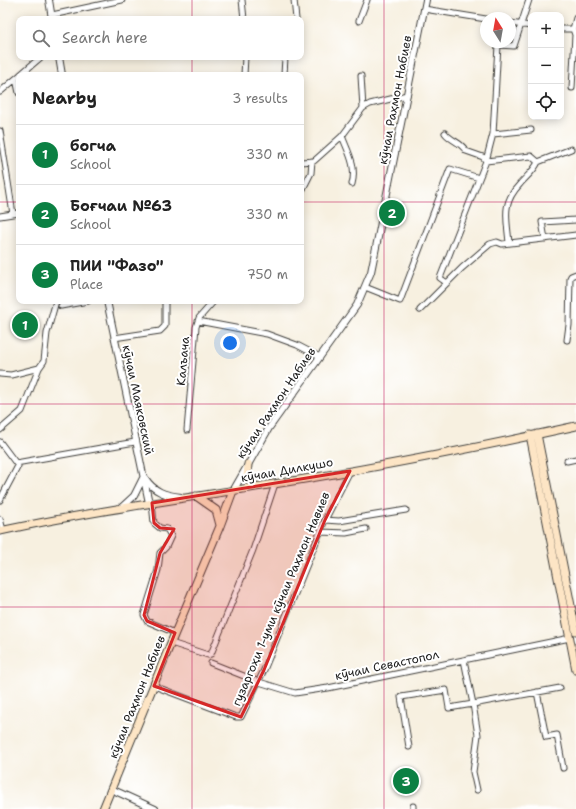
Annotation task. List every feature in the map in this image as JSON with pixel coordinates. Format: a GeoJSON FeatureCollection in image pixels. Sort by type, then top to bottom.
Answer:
{"type":"FeatureCollection","features":[{"type":"Feature","properties":{"kind":"main road","name":"кӯчаи Дилкушо"},"geometry":{"type":"LineString","coordinates":[[2,530],[150,503],[233,491],[350,471],[576,426]]}},
{"type":"Feature","properties":{"kind":"main road"},"geometry":{"type":"LineString","coordinates":[[533,435],[576,631]]}},
{"type":"Feature","properties":{"kind":"main road"},"geometry":{"type":"LineString","coordinates":[[533,435],[576,670]]}},
{"type":"Feature","properties":{"kind":"main road"},"geometry":{"type":"LineString","coordinates":[[248,464],[247,478],[256,487]]}},
{"type":"Feature","properties":{"kind":"main road","name":"кӯчаи Раҳмон Набиев"},"geometry":{"type":"LineString","coordinates":[[103,809],[220,526],[233,491]]}},
{"type":"Feature","properties":{"kind":"main road"},"geometry":{"type":"LineString","coordinates":[[196,496],[216,510],[220,526]]}},
{"type":"Feature","properties":{"kind":"street"},"geometry":{"type":"LineString","coordinates":[[49,0],[52,16]]}},
{"type":"Feature","properties":{"kind":"street"},"geometry":{"type":"LineString","coordinates":[[56,16],[122,0]]}},
{"type":"Feature","properties":{"kind":"street"},"geometry":{"type":"LineString","coordinates":[[242,0],[244,16]]}},
{"type":"Feature","properties":{"kind":"street"},"geometry":{"type":"LineString","coordinates":[[294,0],[296,16]]}},
{"type":"Feature","properties":{"kind":"street"},"geometry":{"type":"LineString","coordinates":[[359,21],[367,0]]}},
{"type":"Feature","properties":{"kind":"street","name":"кӯчаи Раҳмон Набиев"},"geometry":{"type":"LineString","coordinates":[[233,491],[272,423],[357,305],[371,272],[426,0]]}},
{"type":"Feature","properties":{"kind":"street"},"geometry":{"type":"LineString","coordinates":[[447,283],[440,278],[486,161],[493,134],[498,44],[514,46],[529,0]]}},
{"type":"Feature","properties":{"kind":"street"},"geometry":{"type":"LineString","coordinates":[[424,9],[480,18]]}},
{"type":"Feature","properties":{"kind":"street"},"geometry":{"type":"LineString","coordinates":[[572,88],[575,35],[573,29],[576,18]]}},
{"type":"Feature","properties":{"kind":"street"},"geometry":{"type":"LineString","coordinates":[[516,24],[528,25]]}},
{"type":"Feature","properties":{"kind":"street"},"geometry":{"type":"LineString","coordinates":[[564,29],[573,29]]}},
{"type":"Feature","properties":{"kind":"street"},"geometry":{"type":"LineString","coordinates":[[24,72],[38,60]]}},
{"type":"Feature","properties":{"kind":"street"},"geometry":{"type":"LineString","coordinates":[[60,60],[62,72]]}},
{"type":"Feature","properties":{"kind":"street"},"geometry":{"type":"LineString","coordinates":[[244,72],[245,60]]}},
{"type":"Feature","properties":{"kind":"street"},"geometry":{"type":"LineString","coordinates":[[284,72],[285,60]]}},
{"type":"Feature","properties":{"kind":"street"},"geometry":{"type":"LineString","coordinates":[[361,76],[363,108]]}},
{"type":"Feature","properties":{"kind":"street"},"geometry":{"type":"LineString","coordinates":[[0,92],[16,79]]}},
{"type":"Feature","properties":{"kind":"street"},"geometry":{"type":"LineString","coordinates":[[304,162],[312,161],[342,136],[363,108],[370,104],[407,95]]}},
{"type":"Feature","properties":{"kind":"street"},"geometry":{"type":"LineString","coordinates":[[493,134],[531,130]]}},
{"type":"Feature","properties":{"kind":"street"},"geometry":{"type":"LineString","coordinates":[[0,132],[13,214]]}},
{"type":"Feature","properties":{"kind":"street"},"geometry":{"type":"LineString","coordinates":[[445,133],[450,139],[463,145],[466,151],[483,157],[486,161]]}},
{"type":"Feature","properties":{"kind":"street"},"geometry":{"type":"LineString","coordinates":[[342,136],[354,166],[355,174],[352,184]]}},
{"type":"Feature","properties":{"kind":"street"},"geometry":{"type":"LineString","coordinates":[[509,243],[507,203],[512,192],[535,168],[538,162],[571,149]]}},
{"type":"Feature","properties":{"kind":"street"},"geometry":{"type":"LineString","coordinates":[[486,161],[531,156],[538,162]]}},
{"type":"Feature","properties":{"kind":"street"},"geometry":{"type":"LineString","coordinates":[[304,187],[311,173],[312,161]]}},
{"type":"Feature","properties":{"kind":"street"},"geometry":{"type":"LineString","coordinates":[[365,287],[400,301],[450,169],[479,178]]}},
{"type":"Feature","properties":{"kind":"street"},"geometry":{"type":"LineString","coordinates":[[0,173],[7,172]]}},
{"type":"Feature","properties":{"kind":"street"},"geometry":{"type":"LineString","coordinates":[[0,216],[16,214]]}},
{"type":"Feature","properties":{"kind":"street"},"geometry":{"type":"LineString","coordinates":[[545,239],[542,222],[576,220]]}},
{"type":"Feature","properties":{"kind":"street"},"geometry":{"type":"LineString","coordinates":[[420,310],[490,244],[576,235]]}},
{"type":"Feature","properties":{"kind":"street"},"geometry":{"type":"LineString","coordinates":[[567,340],[569,325],[570,278],[576,274]]}},
{"type":"Feature","properties":{"kind":"street"},"geometry":{"type":"LineString","coordinates":[[0,430],[22,411],[39,368],[44,361],[47,333],[55,304]]}},
{"type":"Feature","properties":{"kind":"street"},"geometry":{"type":"LineString","coordinates":[[61,306],[72,304]]}},
{"type":"Feature","properties":{"kind":"street","name":"кӯчаи Маяковский"},"geometry":{"type":"LineString","coordinates":[[108,304],[135,442],[150,503]]}},
{"type":"Feature","properties":{"kind":"street"},"geometry":{"type":"LineString","coordinates":[[114,338],[160,331],[165,326],[165,304]]}},
{"type":"Feature","properties":{"kind":"street","name":"Калъача"},"geometry":{"type":"LineString","coordinates":[[187,430],[198,321],[212,304]]}},
{"type":"Feature","properties":{"kind":"street"},"geometry":{"type":"LineString","coordinates":[[198,321],[267,334],[297,345],[320,357]]}},
{"type":"Feature","properties":{"kind":"street"},"geometry":{"type":"LineString","coordinates":[[0,374],[11,375],[39,368]]}},
{"type":"Feature","properties":{"kind":"street"},"geometry":{"type":"LineString","coordinates":[[0,442],[18,466],[0,500]]}},
{"type":"Feature","properties":{"kind":"street"},"geometry":{"type":"LineString","coordinates":[[16,463],[135,442]]}},
{"type":"Feature","properties":{"kind":"street"},"geometry":{"type":"LineString","coordinates":[[566,461],[576,459]]}},
{"type":"Feature","properties":{"kind":"street","name":"гузаргоҳи 1-уми кӯчаи Раҳмон Навиев"},"geometry":{"type":"LineString","coordinates":[[154,686],[239,718],[241,717],[259,682],[325,520],[350,471]]}},
{"type":"Feature","properties":{"kind":"street"},"geometry":{"type":"LineString","coordinates":[[121,508],[134,496],[143,476],[157,491],[165,495],[184,498]]}},
{"type":"Feature","properties":{"kind":"street"},"geometry":{"type":"LineString","coordinates":[[171,643],[208,655],[211,654],[253,550],[275,484]]}},
{"type":"Feature","properties":{"kind":"street"},"geometry":{"type":"LineString","coordinates":[[150,503],[154,524],[160,528],[167,528],[171,536],[166,547],[160,553],[158,570],[144,614],[147,621],[175,633]]}},
{"type":"Feature","properties":{"kind":"street"},"geometry":{"type":"LineString","coordinates":[[325,520],[339,521],[406,510]]}},
{"type":"Feature","properties":{"kind":"street"},"geometry":{"type":"LineString","coordinates":[[0,519],[2,530]]}},
{"type":"Feature","properties":{"kind":"street"},"geometry":{"type":"LineString","coordinates":[[321,532],[337,533],[366,529]]}},
{"type":"Feature","properties":{"kind":"street","name":"кӯчаи Севастопол"},"geometry":{"type":"LineString","coordinates":[[211,663],[259,682],[295,693],[328,688],[409,670],[570,638]]}},
{"type":"Feature","properties":{"kind":"street"},"geometry":{"type":"LineString","coordinates":[[464,660],[478,735],[473,772],[477,790]]}},
{"type":"Feature","properties":{"kind":"street"},"geometry":{"type":"LineString","coordinates":[[409,747],[401,697],[446,690],[449,708],[560,688]]}},
{"type":"Feature","properties":{"kind":"street"},"geometry":{"type":"LineString","coordinates":[[537,692],[546,737],[557,735],[563,768]]}},
{"type":"Feature","properties":{"kind":"street"},"geometry":{"type":"LineString","coordinates":[[111,789],[155,809]]}},
{"type":"Feature","properties":{"kind":"highlighted area"},"geometry":{"type":"Polygon","coordinates":[[[350,471],[325,520],[264,670],[241,717],[154,686],[175,633],[147,621],[144,615],[160,553],[174,529],[160,528],[154,523],[152,503],[350,471]]]}},
{"type":"Feature","properties":{"kind":"place","name":"Боғчаи №63"},"geometry":{"type":"Point","coordinates":[392,213]}},
{"type":"Feature","properties":{"kind":"place","name":"богча"},"geometry":{"type":"Point","coordinates":[25,325]}},
{"type":"Feature","properties":{"kind":"place","name":"ПИИ \"Фазо\""},"geometry":{"type":"Point","coordinates":[406,781]}}]}
